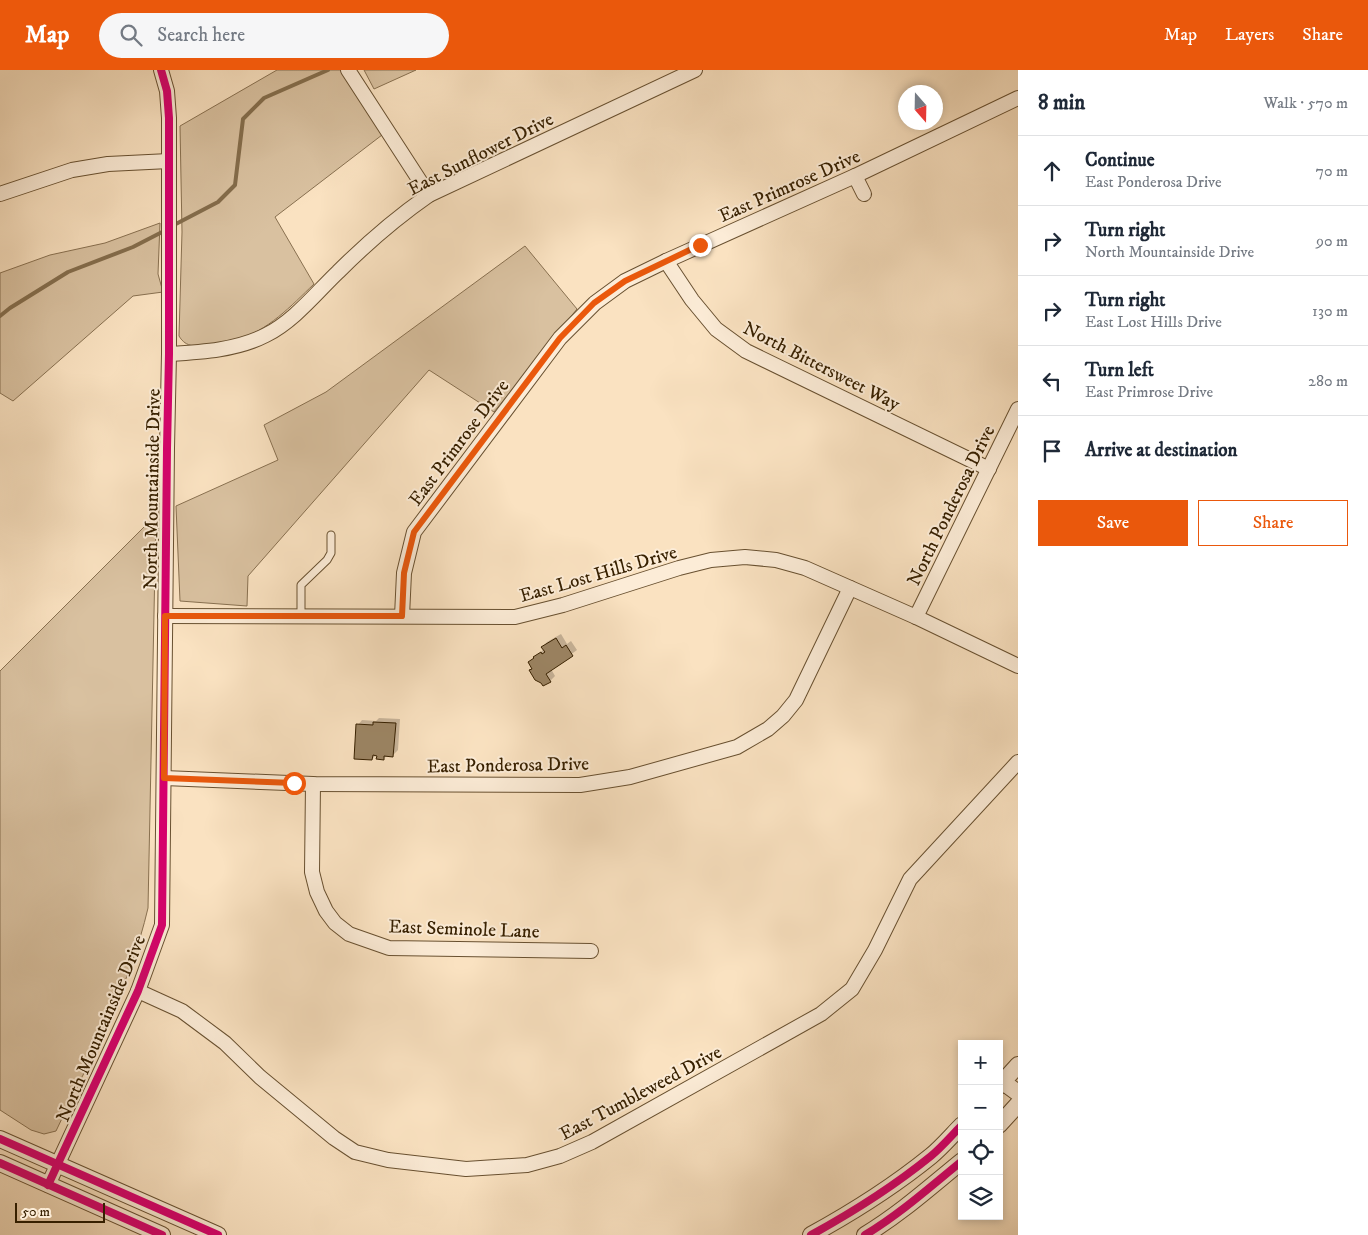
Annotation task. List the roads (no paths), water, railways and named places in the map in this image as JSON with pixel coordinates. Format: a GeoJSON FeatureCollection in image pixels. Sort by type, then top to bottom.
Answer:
{"type":"FeatureCollection","features":[{"type":"Feature","properties":{"kind":"street","name":"North Mountainside Drive"},"geometry":{"type":"LineString","coordinates":[[48,1185],[138,991],[162,925],[170,354],[168,103],[167,91],[161,70]]}},
{"type":"Feature","properties":{"kind":"street"},"geometry":{"type":"LineString","coordinates":[[348,70],[429,195]]}},
{"type":"Feature","properties":{"kind":"street","name":"East Sunflower Drive"},"geometry":{"type":"LineString","coordinates":[[170,354],[213,351],[247,343],[273,331],[285,323],[401,215],[429,195],[695,70]]}},
{"type":"Feature","properties":{"kind":"street","name":"East Primrose Drive"},"geometry":{"type":"LineString","coordinates":[[402,616],[404,573],[414,532],[560,338],[594,303],[625,281],[666,261],[855,176],[1018,98]]}},
{"type":"Feature","properties":{"kind":"street"},"geometry":{"type":"LineString","coordinates":[[0,194],[72,170],[108,164],[169,161]]}},
{"type":"Feature","properties":{"kind":"street"},"geometry":{"type":"LineString","coordinates":[[855,176],[864,194]]}},
{"type":"Feature","properties":{"kind":"street","name":"North Bittersweet Way"},"geometry":{"type":"LineString","coordinates":[[666,261],[692,300],[716,329],[746,352],[989,469]]}},
{"type":"Feature","properties":{"kind":"street","name":"North Ponderosa Drive"},"geometry":{"type":"LineString","coordinates":[[916,617],[1018,409]]}},
{"type":"Feature","properties":{"kind":"street","name":"East Lost Hills Drive"},"geometry":{"type":"LineString","coordinates":[[165,616],[514,617],[563,605],[679,568],[711,560],[745,557],[776,560],[805,568],[916,617],[1018,666]]}},
{"type":"Feature","properties":{"kind":"street","name":"East Ponderosa Drive"},"geometry":{"type":"LineString","coordinates":[[164,778],[313,784],[580,785],[630,777],[736,747],[768,729],[783,716],[796,700],[850,588]]}},
{"type":"Feature","properties":{"kind":"street","name":"East Tumbleweed Drive"},"geometry":{"type":"LineString","coordinates":[[138,991],[182,1011],[224,1043],[260,1077],[334,1138],[355,1152],[388,1160],[466,1169],[527,1164],[560,1156],[592,1142],[822,1014],[852,988],[875,950],[910,879],[1018,762]]}},
{"type":"Feature","properties":{"kind":"street","name":"East Seminole Lane"},"geometry":{"type":"LineString","coordinates":[[313,784],[312,872],[317,892],[326,911],[335,923],[349,934],[389,948],[591,951]]}},
{"type":"Feature","properties":{"kind":"street"},"geometry":{"type":"LineString","coordinates":[[1003,1082],[1018,1064]]}},
{"type":"Feature","properties":{"kind":"street"},"geometry":{"type":"LineString","coordinates":[[1003,1085],[1018,1094]]}},
{"type":"Feature","properties":{"kind":"street"},"geometry":{"type":"LineString","coordinates":[[1003,1121],[1018,1104]]}},
{"type":"Feature","properties":{"kind":"street"},"geometry":{"type":"LineString","coordinates":[[811,1235],[899,1181],[933,1154],[958,1129]]}},
{"type":"Feature","properties":{"kind":"street"},"geometry":{"type":"LineString","coordinates":[[0,1139],[218,1235]]}},
{"type":"Feature","properties":{"kind":"street"},"geometry":{"type":"LineString","coordinates":[[0,1163],[162,1235]]}},
{"type":"Feature","properties":{"kind":"street"},"geometry":{"type":"LineString","coordinates":[[864,1235],[886,1223],[958,1164]]}},
{"type":"Feature","properties":{"kind":"lane"},"geometry":{"type":"LineString","coordinates":[[300,616],[301,585],[331,554],[331,536]]}},
{"type":"Feature","properties":{"kind":"waterway"},"geometry":{"type":"LineString","coordinates":[[172,226],[218,202],[235,185],[243,119],[264,98],[328,70]]}},
{"type":"Feature","properties":{"kind":"waterway"},"geometry":{"type":"LineString","coordinates":[[0,316],[68,272],[133,247],[166,230]]}}]}
